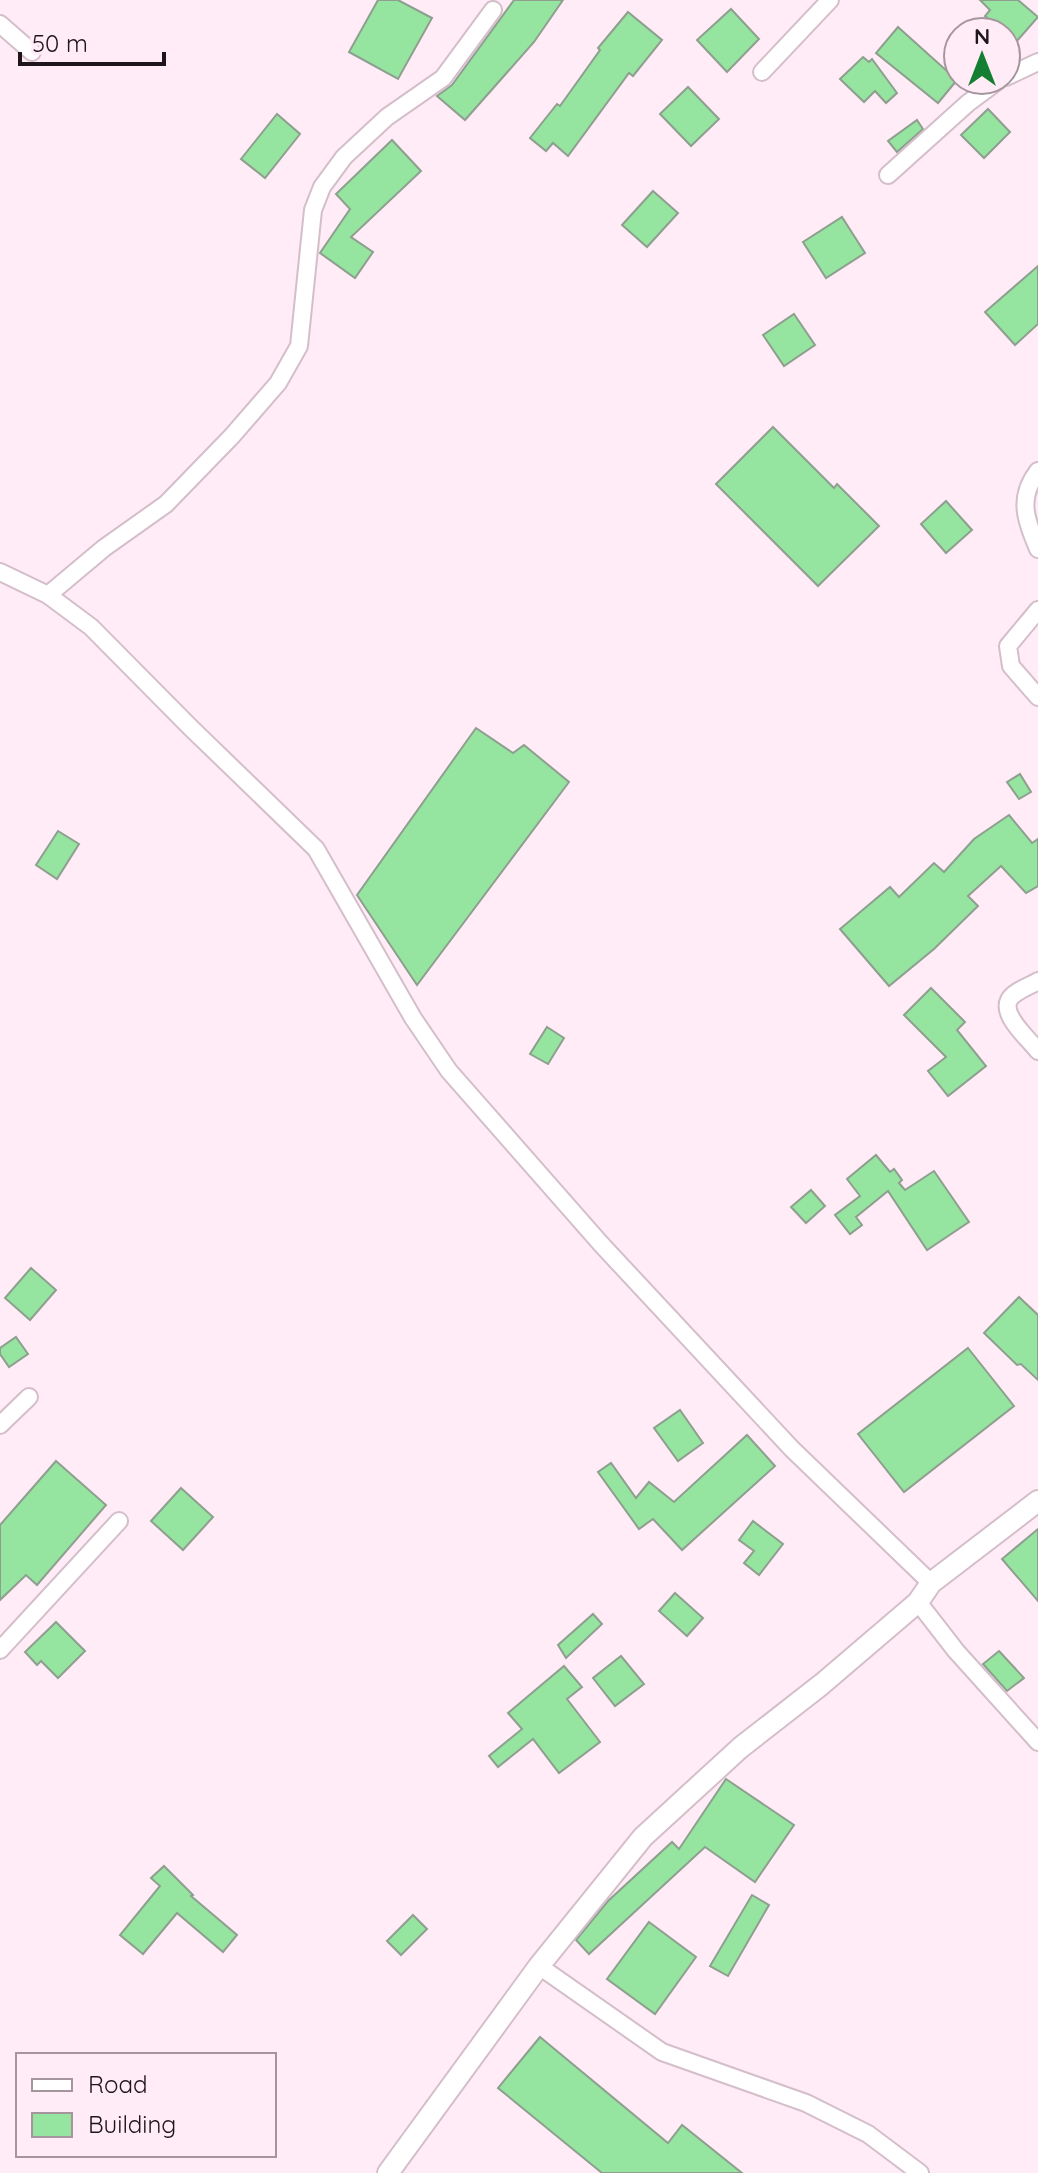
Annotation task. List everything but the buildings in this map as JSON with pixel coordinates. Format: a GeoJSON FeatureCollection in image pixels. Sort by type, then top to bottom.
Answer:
{"type":"FeatureCollection","features":[{"type":"Feature","properties":{"kind":"street"},"geometry":{"type":"LineString","coordinates":[[762,72],[830,0]]}},
{"type":"Feature","properties":{"kind":"street"},"geometry":{"type":"LineString","coordinates":[[48,595],[104,548],[166,504],[278,383],[299,346],[313,210],[322,187],[344,157],[387,117],[443,78],[493,10]]}},
{"type":"Feature","properties":{"kind":"street"},"geometry":{"type":"LineString","coordinates":[[0,24],[32,52]]}},
{"type":"Feature","properties":{"kind":"street"},"geometry":{"type":"LineString","coordinates":[[888,175],[977,96]]}},
{"type":"Feature","properties":{"kind":"street"},"geometry":{"type":"LineString","coordinates":[[1038,471],[1030,481],[1024,499],[1024,516],[1038,549]]}},
{"type":"Feature","properties":{"kind":"street"},"geometry":{"type":"LineString","coordinates":[[0,572],[48,595],[91,627],[316,849],[413,1018],[449,1071],[508,1142],[792,1449],[931,1583]]}},
{"type":"Feature","properties":{"kind":"street"},"geometry":{"type":"LineString","coordinates":[[1038,610],[1008,646],[1011,666],[1038,697]]}},
{"type":"Feature","properties":{"kind":"street"},"geometry":{"type":"LineString","coordinates":[[1038,981],[1009,1000],[1007,1009],[1038,1051]]}},
{"type":"Feature","properties":{"kind":"street"},"geometry":{"type":"LineString","coordinates":[[0,1425],[29,1397]]}},
{"type":"Feature","properties":{"kind":"street"},"geometry":{"type":"LineString","coordinates":[[388,2173],[539,1966],[643,1837],[740,1748],[822,1684],[918,1602],[931,1583],[1038,1501]]}},
{"type":"Feature","properties":{"kind":"street"},"geometry":{"type":"LineString","coordinates":[[0,1650],[119,1521]]}},
{"type":"Feature","properties":{"kind":"street"},"geometry":{"type":"LineString","coordinates":[[918,1602],[956,1651],[1038,1742]]}},
{"type":"Feature","properties":{"kind":"street"},"geometry":{"type":"LineString","coordinates":[[539,1966],[662,2052],[806,2103],[868,2134],[920,2173]]}}]}
